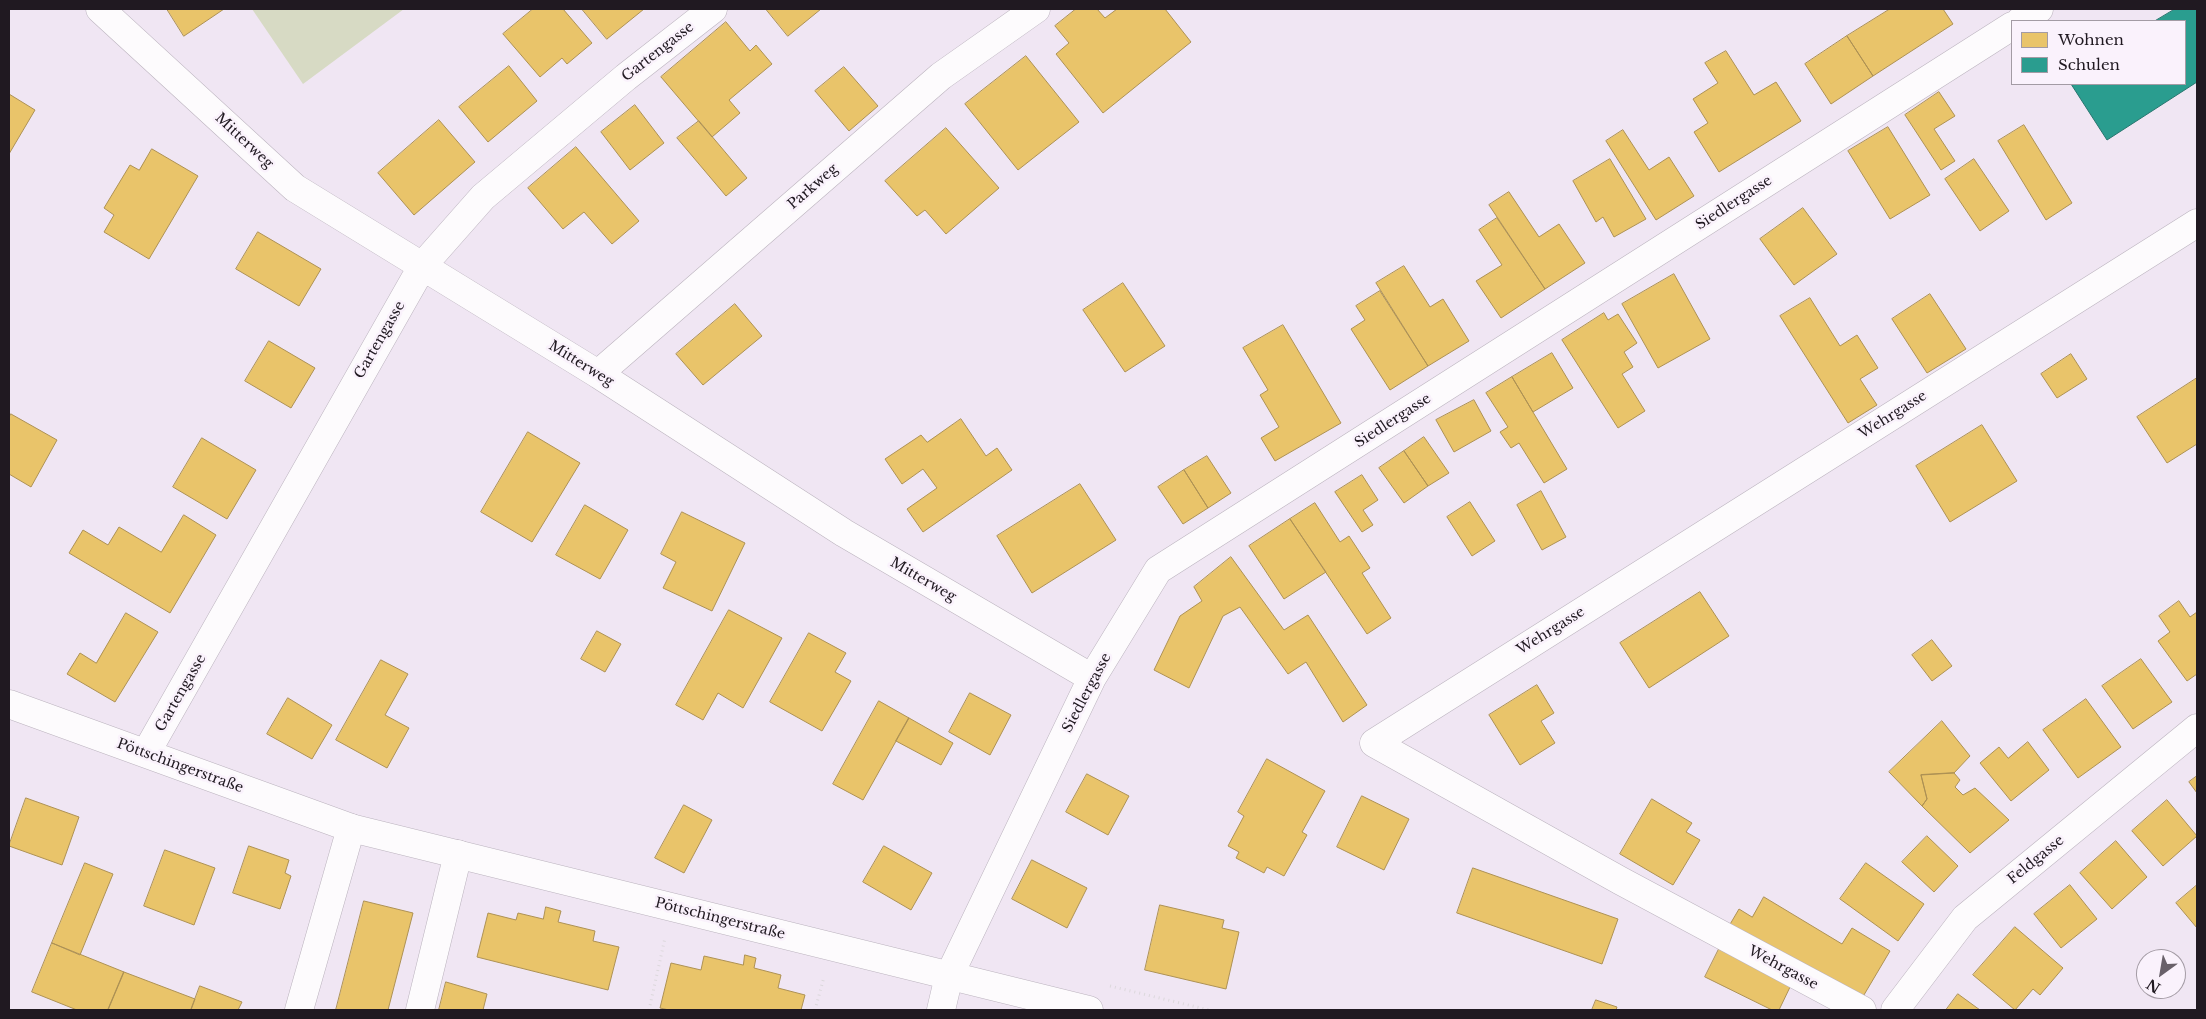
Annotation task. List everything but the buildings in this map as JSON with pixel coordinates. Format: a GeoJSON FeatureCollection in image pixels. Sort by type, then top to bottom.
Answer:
{"type":"FeatureCollection","features":[{"type":"Feature","properties":{"kind":"street","name":"Mitterweg"},"geometry":{"type":"LineString","coordinates":[[100,9],[295,188],[598,374],[844,534],[1092,678]]}},
{"type":"Feature","properties":{"kind":"street","name":"Gartengasse"},"geometry":{"type":"LineString","coordinates":[[146,753],[423,265],[483,197],[626,77],[713,9]]}},
{"type":"Feature","properties":{"kind":"street","name":"Parkweg"},"geometry":{"type":"LineString","coordinates":[[598,374],[941,76],[1036,9]]}},
{"type":"Feature","properties":{"kind":"street"},"geometry":{"type":"LineString","coordinates":[[2022,20],[2039,9]]}},
{"type":"Feature","properties":{"kind":"street","name":"Siedlergasse"},"geometry":{"type":"LineString","coordinates":[[941,1010],[949,976],[1092,678],[1158,570],[2011,27]]}},
{"type":"Feature","properties":{"kind":"street","name":"Wehrgasse"},"geometry":{"type":"LineString","coordinates":[[1862,1010],[1621,881],[1374,743],[2197,223]]}},
{"type":"Feature","properties":{"kind":"street","name":"Pöttschingerstraße"},"geometry":{"type":"LineString","coordinates":[[9,704],[351,828],[1090,1010]]}},
{"type":"Feature","properties":{"kind":"street","name":"Feldgasse"},"geometry":{"type":"LineString","coordinates":[[1895,1010],[1965,918],[2197,728]]}},
{"type":"Feature","properties":{"kind":"street"},"geometry":{"type":"LineString","coordinates":[[299,1010],[351,828]]}},
{"type":"Feature","properties":{"kind":"street"},"geometry":{"type":"LineString","coordinates":[[420,1010],[458,854]]}},
{"type":"Feature","properties":{"kind":"path"},"geometry":{"type":"LineString","coordinates":[[649,1010],[666,933]]}},
{"type":"Feature","properties":{"kind":"green space"},"geometry":{"type":"Polygon","coordinates":[[[252,9],[404,9],[303,84],[252,9]]]}}]}
